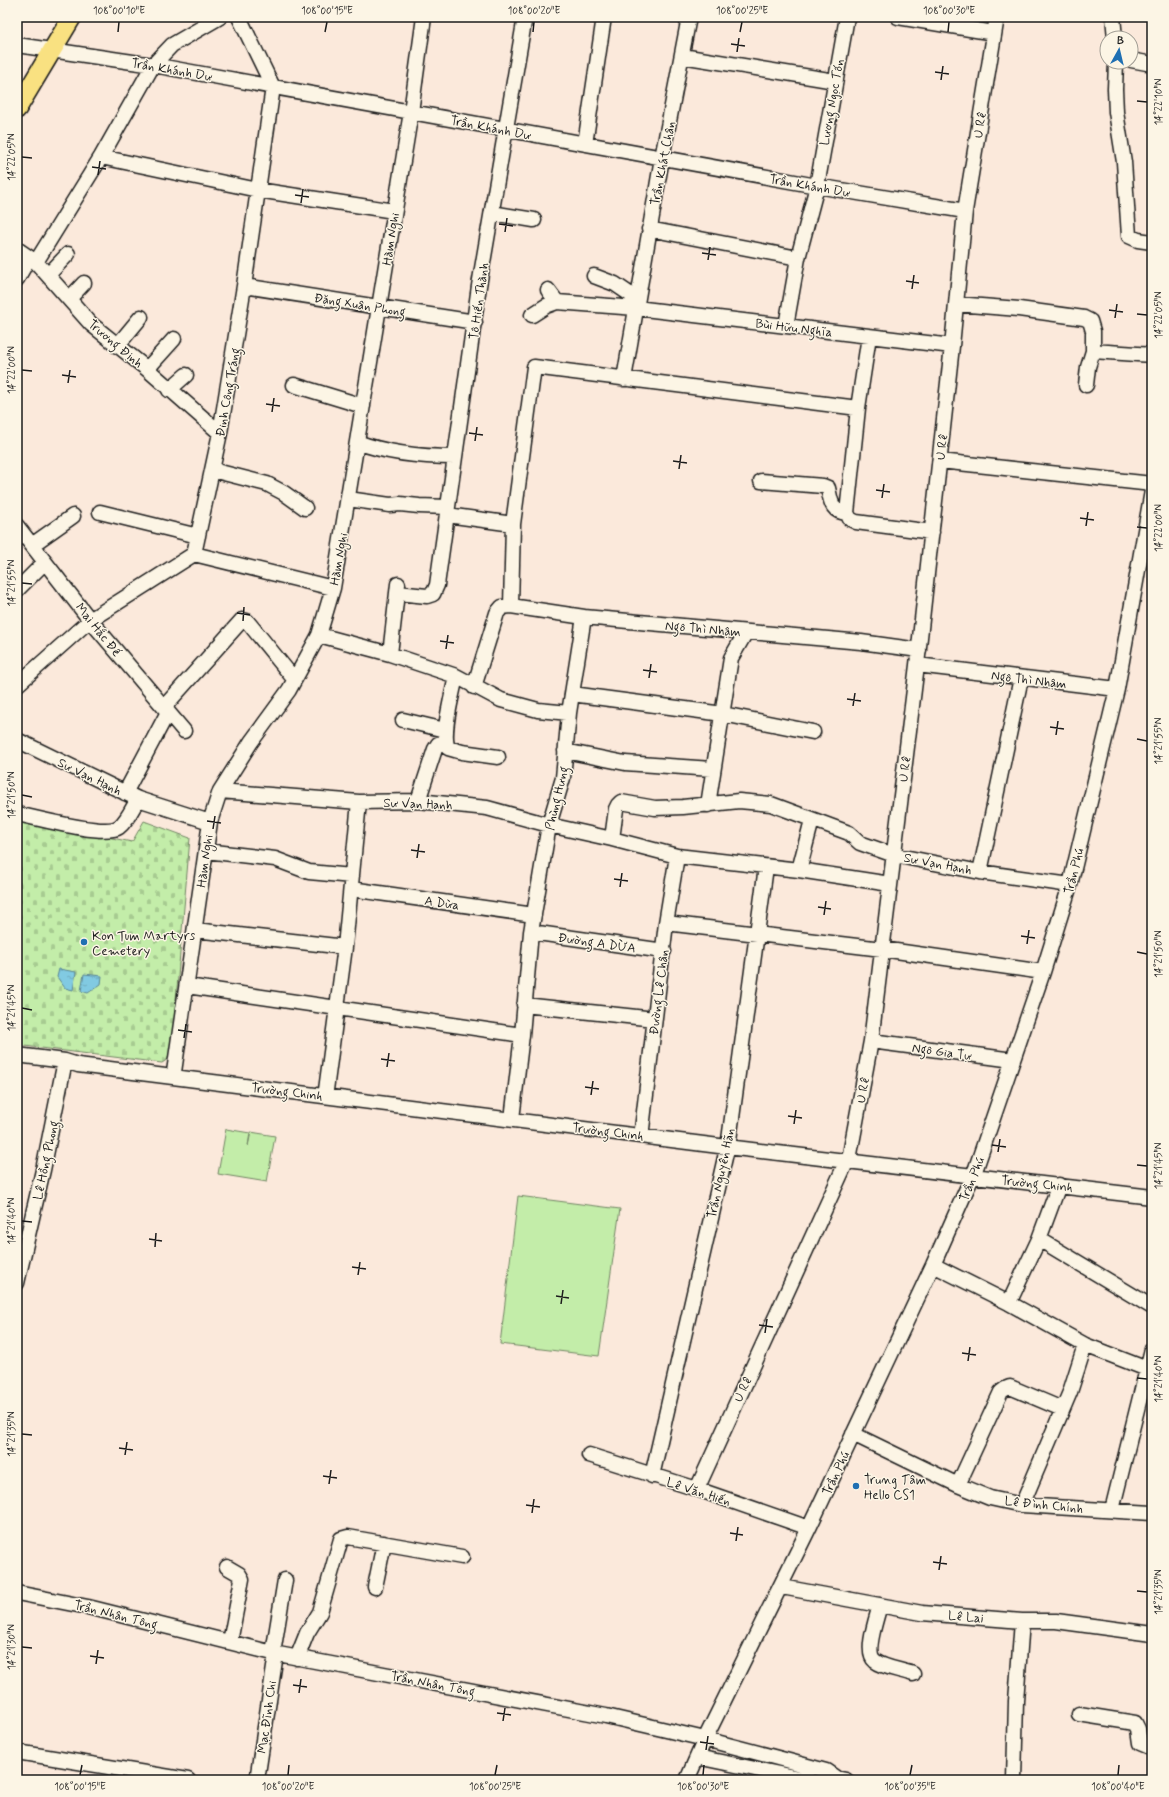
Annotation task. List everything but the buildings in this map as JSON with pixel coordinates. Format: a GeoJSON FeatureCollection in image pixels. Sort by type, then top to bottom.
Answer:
{"type":"FeatureCollection","features":[{"type":"Feature","properties":{"kind":"main road"},"geometry":{"type":"LineString","coordinates":[[17,109],[60,17]]}},
{"type":"Feature","properties":{"kind":"main road"},"geometry":{"type":"LineString","coordinates":[[17,88],[72,17]]}},
{"type":"Feature","properties":{"kind":"street"},"geometry":{"type":"LineString","coordinates":[[17,279],[32,260],[101,157],[153,65],[172,45],[220,17]]}},
{"type":"Feature","properties":{"kind":"street"},"geometry":{"type":"LineString","coordinates":[[239,17],[273,87]]}},
{"type":"Feature","properties":{"kind":"street","name":"Hàm Nghi"},"geometry":{"type":"LineString","coordinates":[[174,1072],[210,822],[220,791],[251,742],[276,709],[319,635],[333,588],[411,112],[424,17]]}},
{"type":"Feature","properties":{"kind":"street","name":"Tô Hiến Thành"},"geometry":{"type":"LineString","coordinates":[[390,654],[397,588],[427,596],[432,594],[437,585],[475,322],[505,130],[525,17]]}},
{"type":"Feature","properties":{"kind":"street"},"geometry":{"type":"LineString","coordinates":[[584,144],[604,17]]}},
{"type":"Feature","properties":{"kind":"street","name":"Trần Khát Chân"},"geometry":{"type":"LineString","coordinates":[[624,378],[649,229],[689,17]]}},
{"type":"Feature","properties":{"kind":"street","name":"Lương Ngọc Tốn"},"geometry":{"type":"LineString","coordinates":[[786,326],[798,258],[817,186],[834,81],[847,17]]}},
{"type":"Feature","properties":{"kind":"street"},"geometry":{"type":"LineString","coordinates":[[898,17],[994,33]]}},
{"type":"Feature","properties":{"kind":"street","name":"U Rê"},"geometry":{"type":"LineString","coordinates":[[697,1489],[849,1157],[871,1041],[917,665],[940,461],[965,211],[997,17]]}},
{"type":"Feature","properties":{"kind":"street"},"geometry":{"type":"LineString","coordinates":[[1113,17],[1114,30]]}},
{"type":"Feature","properties":{"kind":"street","name":"Trần Khánh Dư"},"geometry":{"type":"LineString","coordinates":[[17,45],[153,65],[505,130],[965,211]]}},
{"type":"Feature","properties":{"kind":"street"},"geometry":{"type":"LineString","coordinates":[[682,56],[834,81]]}},
{"type":"Feature","properties":{"kind":"street"},"geometry":{"type":"LineString","coordinates":[[1139,62],[1152,64]]}},
{"type":"Feature","properties":{"kind":"street"},"geometry":{"type":"LineString","coordinates":[[1116,70],[1116,104],[1124,162],[1129,236],[1138,240],[1152,242]]}},
{"type":"Feature","properties":{"kind":"street","name":"Đinh Công Tráng"},"geometry":{"type":"LineString","coordinates":[[194,554],[220,433],[244,286],[273,87]]}},
{"type":"Feature","properties":{"kind":"street"},"geometry":{"type":"LineString","coordinates":[[101,157],[258,190],[394,211]]}},
{"type":"Feature","properties":{"kind":"street"},"geometry":{"type":"LineString","coordinates":[[492,213],[534,220]]}},
{"type":"Feature","properties":{"kind":"street"},"geometry":{"type":"LineString","coordinates":[[649,229],[798,258]]}},
{"type":"Feature","properties":{"kind":"street","name":"Trương Định"},"geometry":{"type":"LineString","coordinates":[[17,249],[32,260],[48,275],[91,324],[147,369],[169,390],[220,433]]}},
{"type":"Feature","properties":{"kind":"street"},"geometry":{"type":"LineString","coordinates":[[48,275],[68,254]]}},
{"type":"Feature","properties":{"kind":"street"},"geometry":{"type":"LineString","coordinates":[[594,276],[615,284],[636,304]]}},
{"type":"Feature","properties":{"kind":"street"},"geometry":{"type":"LineString","coordinates":[[69,299],[84,283]]}},
{"type":"Feature","properties":{"kind":"street","name":"Đặng Xuân Phong"},"geometry":{"type":"LineString","coordinates":[[244,286],[475,322]]}},
{"type":"Feature","properties":{"kind":"street"},"geometry":{"type":"LineString","coordinates":[[532,316],[546,306],[557,302],[548,290]]}},
{"type":"Feature","properties":{"kind":"street","name":"Bùi Hữu Nghĩa"},"geometry":{"type":"LineString","coordinates":[[557,302],[636,304],[786,326],[952,346]]}},
{"type":"Feature","properties":{"kind":"street"},"geometry":{"type":"LineString","coordinates":[[956,304],[1019,309],[1084,318],[1090,321],[1093,331],[1094,351],[1088,367],[1086,385]]}},
{"type":"Feature","properties":{"kind":"street"},"geometry":{"type":"LineString","coordinates":[[118,346],[141,317]]}},
{"type":"Feature","properties":{"kind":"street"},"geometry":{"type":"LineString","coordinates":[[869,336],[858,408],[847,513],[850,519],[856,522],[932,532]]}},
{"type":"Feature","properties":{"kind":"street"},"geometry":{"type":"LineString","coordinates":[[147,369],[174,339]]}},
{"type":"Feature","properties":{"kind":"street"},"geometry":{"type":"LineString","coordinates":[[1094,351],[1152,355]]}},
{"type":"Feature","properties":{"kind":"street"},"geometry":{"type":"LineString","coordinates":[[474,687],[497,613],[502,607],[511,606],[513,524],[534,367],[858,408]]}},
{"type":"Feature","properties":{"kind":"street"},"geometry":{"type":"LineString","coordinates":[[169,390],[186,374]]}},
{"type":"Feature","properties":{"kind":"street"},"geometry":{"type":"LineString","coordinates":[[294,385],[363,406]]}},
{"type":"Feature","properties":{"kind":"street"},"geometry":{"type":"LineString","coordinates":[[357,442],[384,451],[412,455],[455,457]]}},
{"type":"Feature","properties":{"kind":"street"},"geometry":{"type":"LineString","coordinates":[[940,461],[1152,484]]}},
{"type":"Feature","properties":{"kind":"street"},"geometry":{"type":"LineString","coordinates":[[212,470],[267,484],[284,493],[305,508]]}},
{"type":"Feature","properties":{"kind":"street"},"geometry":{"type":"LineString","coordinates":[[762,481],[823,486],[828,488],[833,507],[840,513],[847,513]]}},
{"type":"Feature","properties":{"kind":"street","name":"Trần Phú"},"geometry":{"type":"LineString","coordinates":[[687,1780],[705,1739],[782,1587],[975,1172],[1043,972],[1070,885],[1117,689],[1152,491]]}},
{"type":"Feature","properties":{"kind":"street"},"geometry":{"type":"LineString","coordinates":[[348,499],[390,505],[400,504],[419,506],[513,524]]}},
{"type":"Feature","properties":{"kind":"street"},"geometry":{"type":"LineString","coordinates":[[100,512],[198,536]]}},
{"type":"Feature","properties":{"kind":"street"},"geometry":{"type":"LineString","coordinates":[[32,545],[73,516]]}},
{"type":"Feature","properties":{"kind":"street","name":"Mai Hắc Đế"},"geometry":{"type":"LineString","coordinates":[[17,526],[90,620],[184,731]]}},
{"type":"Feature","properties":{"kind":"street"},"geometry":{"type":"LineString","coordinates":[[17,686],[90,620],[194,554],[333,588]]}},
{"type":"Feature","properties":{"kind":"street"},"geometry":{"type":"LineString","coordinates":[[17,590],[45,562]]}},
{"type":"Feature","properties":{"kind":"street","name":"Ngô Thì Nhậm"},"geometry":{"type":"LineString","coordinates":[[511,606],[584,617],[861,642],[918,650]]}},
{"type":"Feature","properties":{"kind":"street"},"geometry":{"type":"LineString","coordinates":[[319,635],[390,654],[456,676],[474,687],[501,700],[538,710],[568,713],[584,617]]}},
{"type":"Feature","properties":{"kind":"street"},"geometry":{"type":"LineString","coordinates":[[125,793],[166,709],[242,620],[247,621],[294,679]]}},
{"type":"Feature","properties":{"kind":"street"},"geometry":{"type":"LineString","coordinates":[[708,805],[712,769],[723,714],[731,658],[746,632]]}},
{"type":"Feature","properties":{"kind":"street","name":"Ngô Thì Nhậm"},"geometry":{"type":"LineString","coordinates":[[917,665],[1117,689]]}},
{"type":"Feature","properties":{"kind":"street"},"geometry":{"type":"LineString","coordinates":[[456,676],[445,736],[448,748],[462,752],[498,757]]}},
{"type":"Feature","properties":{"kind":"street"},"geometry":{"type":"LineString","coordinates":[[980,872],[1021,678]]}},
{"type":"Feature","properties":{"kind":"street"},"geometry":{"type":"LineString","coordinates":[[572,694],[723,714],[813,732]]}},
{"type":"Feature","properties":{"kind":"street","name":"Phùng Hưng"},"geometry":{"type":"LineString","coordinates":[[512,1117],[522,1035],[531,932],[549,825],[563,778],[568,713]]}},
{"type":"Feature","properties":{"kind":"street"},"geometry":{"type":"LineString","coordinates":[[403,720],[445,736]]}},
{"type":"Feature","properties":{"kind":"street"},"geometry":{"type":"LineString","coordinates":[[418,801],[435,749],[445,736]]}},
{"type":"Feature","properties":{"kind":"street","name":"Sư Vạn Hạnh"},"geometry":{"type":"LineString","coordinates":[[17,740],[138,799],[210,822]]}},
{"type":"Feature","properties":{"kind":"street"},"geometry":{"type":"LineString","coordinates":[[565,751],[625,763],[657,764],[712,769]]}},
{"type":"Feature","properties":{"kind":"street","name":"Sư Vạn Hạnh"},"geometry":{"type":"LineString","coordinates":[[220,791],[359,802],[418,801],[487,808],[549,825],[612,838],[677,856],[800,870],[890,884]]}},
{"type":"Feature","properties":{"kind":"street"},"geometry":{"type":"LineString","coordinates":[[17,814],[97,831],[110,831],[121,826],[138,799]]}},
{"type":"Feature","properties":{"kind":"street","name":"Sư Vạn Hạnh"},"geometry":{"type":"LineString","coordinates":[[612,838],[616,809],[621,802],[656,808],[708,805],[739,801],[771,804],[849,833],[860,843],[894,855],[980,872],[1070,885]]}},
{"type":"Feature","properties":{"kind":"street"},"geometry":{"type":"LineString","coordinates":[[326,1090],[345,947],[359,802]]}},
{"type":"Feature","properties":{"kind":"street"},"geometry":{"type":"LineString","coordinates":[[800,870],[812,820]]}},
{"type":"Feature","properties":{"kind":"street","name":"A Dừa"},"geometry":{"type":"LineString","coordinates":[[206,851],[275,859],[309,872],[352,882],[534,916]]}},
{"type":"Feature","properties":{"kind":"street","name":"Đường Lê Chân"},"geometry":{"type":"LineString","coordinates":[[642,1129],[664,951],[666,923],[677,856]]}},
{"type":"Feature","properties":{"kind":"street","name":"Trần Nguyên Hãn"},"geometry":{"type":"LineString","coordinates":[[652,1476],[728,1143],[766,867]]}},
{"type":"Feature","properties":{"kind":"street"},"geometry":{"type":"LineString","coordinates":[[666,923],[882,949],[1043,972]]}},
{"type":"Feature","properties":{"kind":"street"},"geometry":{"type":"LineString","coordinates":[[195,930],[345,947]]}},
{"type":"Feature","properties":{"kind":"street","name":"Đường A DỪA"},"geometry":{"type":"LineString","coordinates":[[531,932],[664,951]]}},
{"type":"Feature","properties":{"kind":"street"},"geometry":{"type":"LineString","coordinates":[[186,986],[522,1035]]}},
{"type":"Feature","properties":{"kind":"street"},"geometry":{"type":"LineString","coordinates":[[524,1005],[655,1019]]}},
{"type":"Feature","properties":{"kind":"street","name":"Ngô Gia Tự"},"geometry":{"type":"LineString","coordinates":[[871,1041],[1013,1060]]}},
{"type":"Feature","properties":{"kind":"street","name":"Trường Chinh"},"geometry":{"type":"LineString","coordinates":[[17,1055],[65,1061],[78,1065],[728,1143],[975,1172],[1152,1190]]}},
{"type":"Feature","properties":{"kind":"street","name":"Trường Chinh"},"geometry":{"type":"LineString","coordinates":[[65,1061],[80,1058],[174,1072],[326,1090],[512,1117],[642,1129],[728,1143]]}},
{"type":"Feature","properties":{"kind":"street","name":"Lê Hồng Phong"},"geometry":{"type":"LineString","coordinates":[[17,1283],[43,1170],[65,1061]]}},
{"type":"Feature","properties":{"kind":"street","name":"Trường Chinh"},"geometry":{"type":"LineString","coordinates":[[975,1172],[1152,1197]]}},
{"type":"Feature","properties":{"kind":"street"},"geometry":{"type":"LineString","coordinates":[[1008,1303],[1039,1238],[1059,1185]]}},
{"type":"Feature","properties":{"kind":"street"},"geometry":{"type":"LineString","coordinates":[[1039,1238],[1152,1308]]}},
{"type":"Feature","properties":{"kind":"street"},"geometry":{"type":"LineString","coordinates":[[933,1265],[1008,1303],[1085,1345],[1147,1369]]}},
{"type":"Feature","properties":{"kind":"street"},"geometry":{"type":"LineString","coordinates":[[1022,1505],[1076,1376],[1085,1345]]}},
{"type":"Feature","properties":{"kind":"street"},"geometry":{"type":"LineString","coordinates":[[1112,1510],[1152,1349]]}},
{"type":"Feature","properties":{"kind":"street"},"geometry":{"type":"LineString","coordinates":[[958,1485],[1001,1392],[1004,1389],[1010,1387],[1062,1409]]}},
{"type":"Feature","properties":{"kind":"street","name":"Lê Đình Chính"},"geometry":{"type":"LineString","coordinates":[[854,1434],[958,1485],[990,1498],[1022,1505],[1152,1513]]}},
{"type":"Feature","properties":{"kind":"street","name":"Lê Văn Hiến"},"geometry":{"type":"LineString","coordinates":[[589,1455],[697,1489],[809,1528]]}},
{"type":"Feature","properties":{"kind":"street"},"geometry":{"type":"LineString","coordinates":[[297,1658],[308,1633],[320,1612],[341,1539],[348,1537],[462,1557]]}},
{"type":"Feature","properties":{"kind":"street"},"geometry":{"type":"LineString","coordinates":[[375,1587],[384,1543]]}},
{"type":"Feature","properties":{"kind":"street"},"geometry":{"type":"LineString","coordinates":[[227,1567],[239,1574],[242,1579],[230,1642]]}},
{"type":"Feature","properties":{"kind":"street","name":"Mạc Đĩnh Chi"},"geometry":{"type":"LineString","coordinates":[[257,1780],[285,1580]]}},
{"type":"Feature","properties":{"kind":"street","name":"Lê Lai"},"geometry":{"type":"LineString","coordinates":[[782,1587],[922,1613],[1022,1621],[1056,1621],[1152,1634]]}},
{"type":"Feature","properties":{"kind":"street","name":"Trần Nhân Tông"},"geometry":{"type":"LineString","coordinates":[[17,1593],[88,1607],[297,1658],[606,1716],[705,1739],[826,1771],[837,1779]]}},
{"type":"Feature","properties":{"kind":"street"},"geometry":{"type":"LineString","coordinates":[[880,1605],[870,1645],[870,1653],[872,1658],[879,1664],[913,1674]]}},
{"type":"Feature","properties":{"kind":"street"},"geometry":{"type":"LineString","coordinates":[[1014,1780],[1016,1701],[1022,1621]]}},
{"type":"Feature","properties":{"kind":"street"},"geometry":{"type":"LineString","coordinates":[[1079,1714],[1135,1723],[1138,1730],[1140,1743],[1143,1746],[1152,1748]]}},
{"type":"Feature","properties":{"kind":"street"},"geometry":{"type":"LineString","coordinates":[[17,1752],[188,1780]]}},
{"type":"Feature","properties":{"kind":"street"},"geometry":{"type":"LineString","coordinates":[[697,1757],[808,1780]]}},
{"type":"Feature","properties":{"kind":"green space"},"geometry":{"type":"Polygon","coordinates":[[[17,819],[132,842],[144,821],[190,838],[171,1057],[162,1063],[17,1045],[17,819]]]}},
{"type":"Feature","properties":{"kind":"green space"},"geometry":{"type":"Polygon","coordinates":[[[226,1129],[250,1133],[248,1146],[251,1132],[275,1136],[267,1182],[218,1174],[226,1129]]]}},
{"type":"Feature","properties":{"kind":"green space"},"geometry":{"type":"Polygon","coordinates":[[[518,1196],[620,1209],[599,1356],[500,1344],[518,1196]]]}},
{"type":"Feature","properties":{"kind":"water"},"geometry":{"type":"Polygon","coordinates":[[[59,969],[76,972],[73,990],[65,988],[57,977],[59,969]]]}},
{"type":"Feature","properties":{"kind":"water"},"geometry":{"type":"Polygon","coordinates":[[[84,974],[102,976],[101,984],[88,993],[81,991],[84,974]]]}},
{"type":"Feature","properties":{"kind":"place","name":"Kon Tum Martyrs Cemetery"},"geometry":{"type":"Point","coordinates":[84,942]}},
{"type":"Feature","properties":{"kind":"place","name":"Trung Tâm Hello CS1"},"geometry":{"type":"Point","coordinates":[856,1486]}}]}
